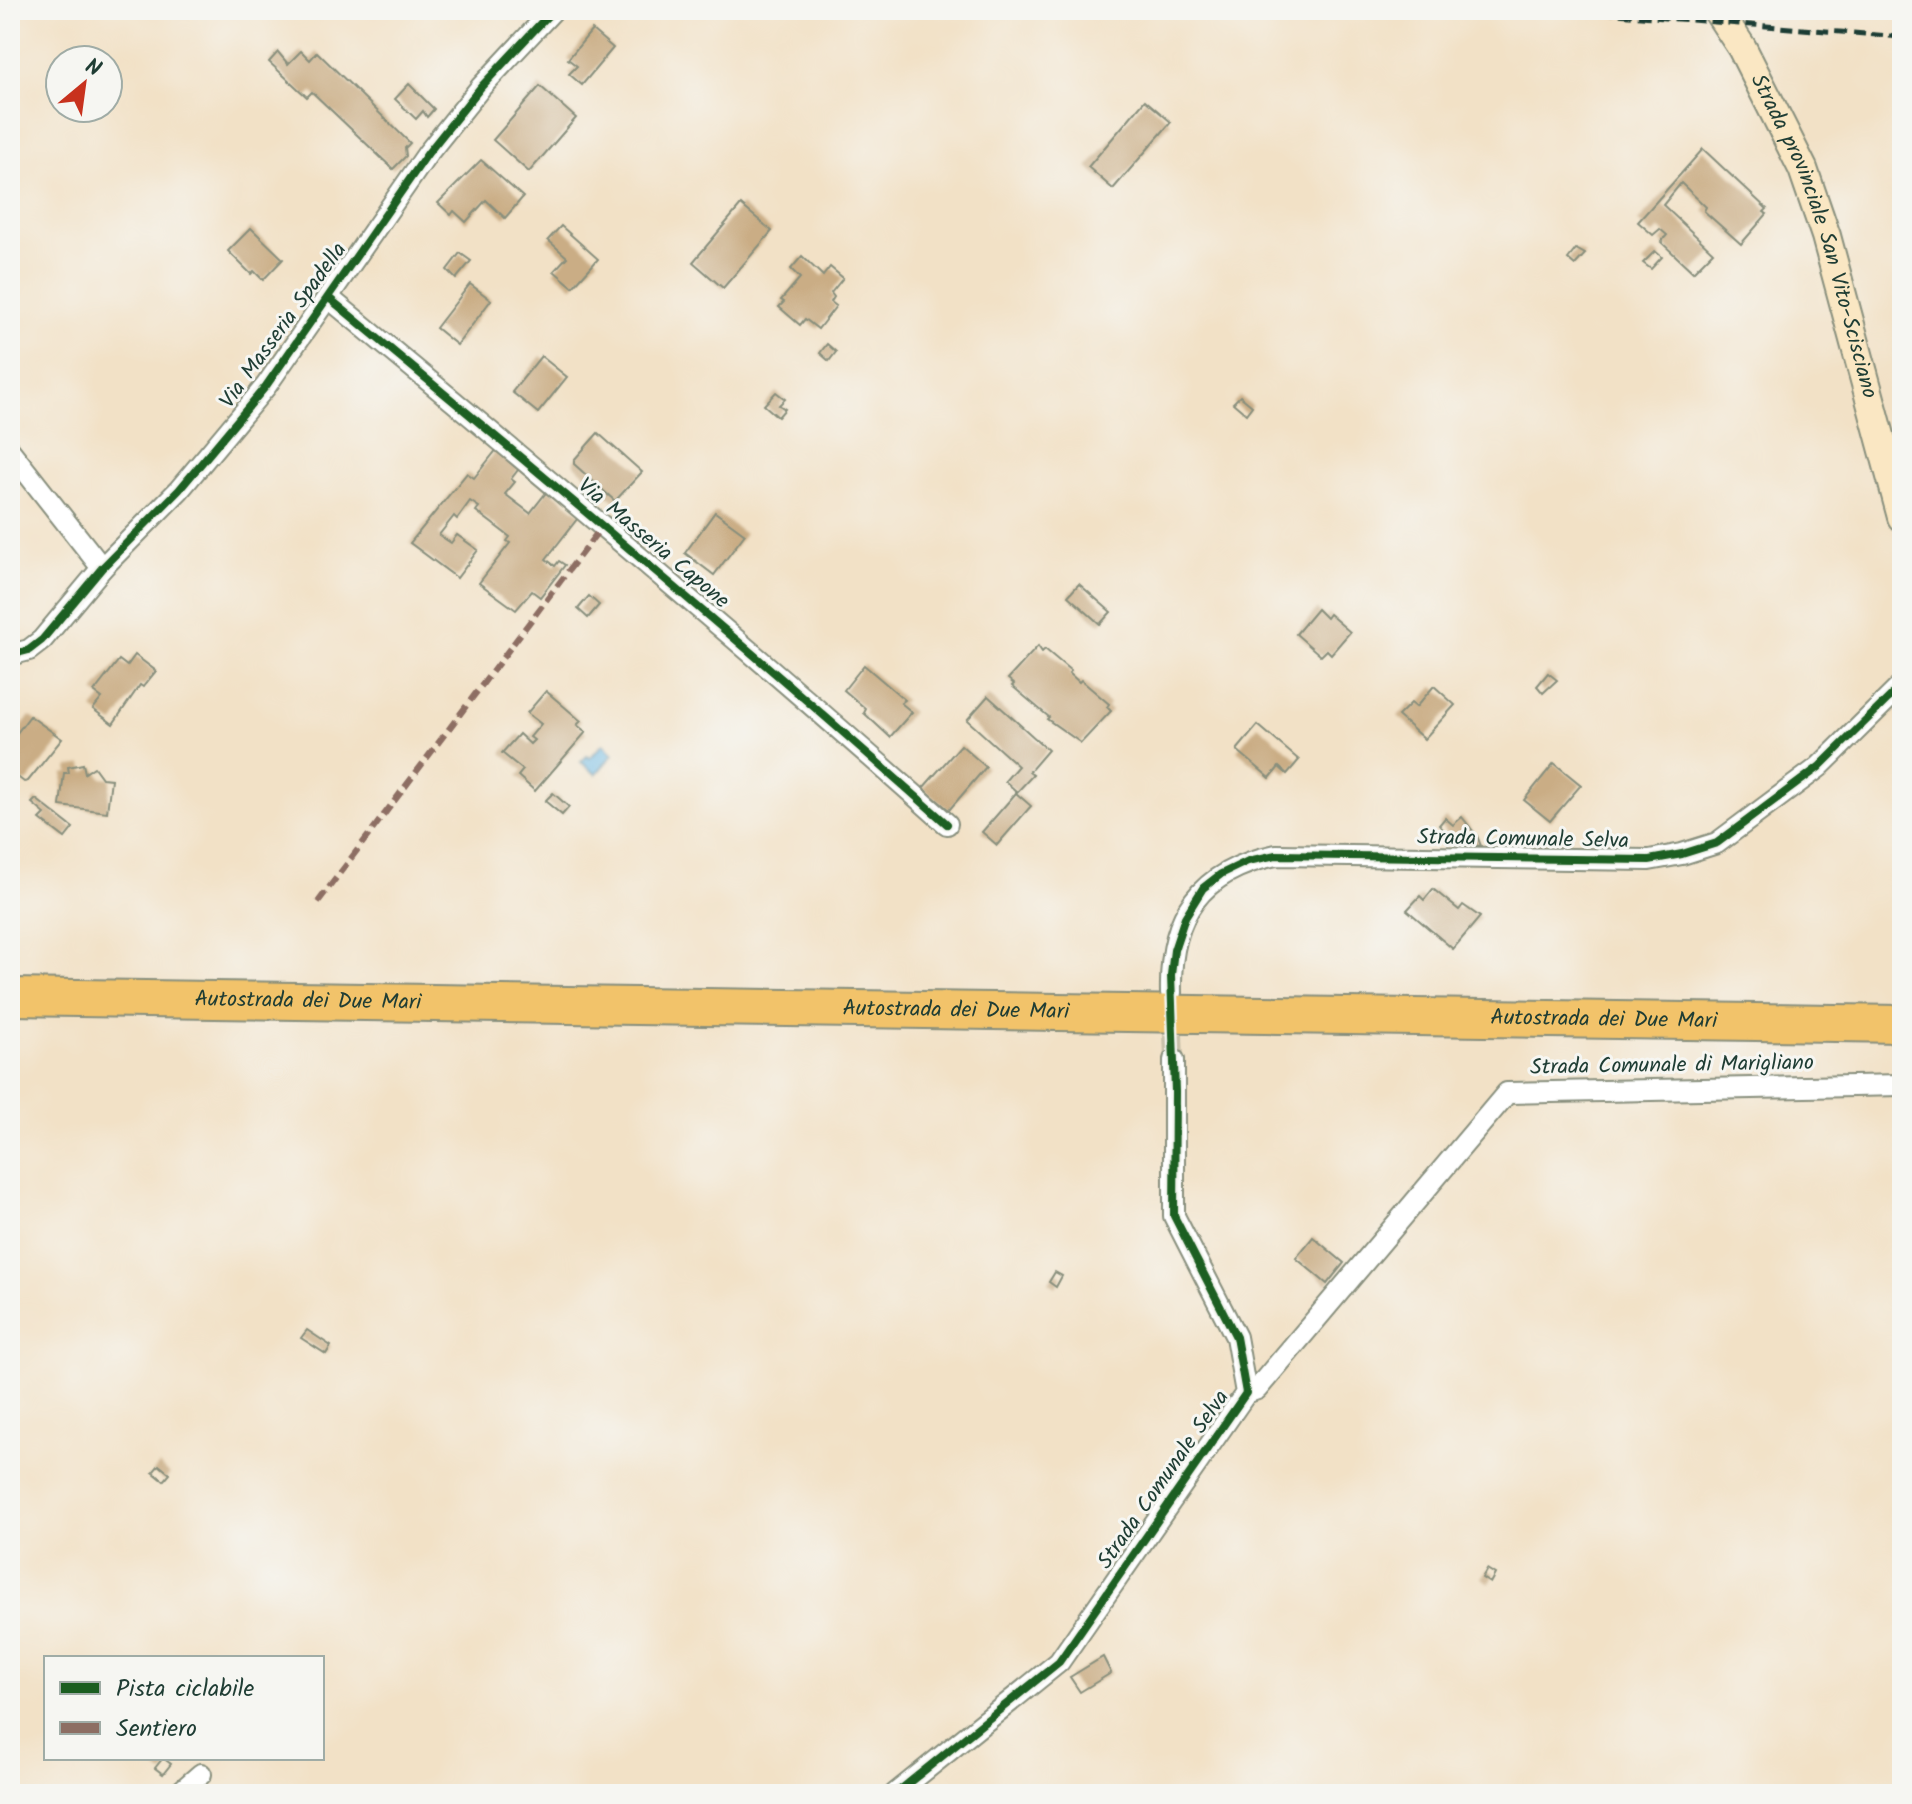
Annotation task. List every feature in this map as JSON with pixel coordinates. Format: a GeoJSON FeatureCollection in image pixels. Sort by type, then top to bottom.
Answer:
{"type":"FeatureCollection","features":[{"type":"Feature","properties":{"kind":"highway","name":"Autostrada dei Due Mari"},"geometry":{"type":"LineString","coordinates":[[10,997],[1902,1024]]}},
{"type":"Feature","properties":{"kind":"highway","name":"Autostrada dei Due Mari"},"geometry":{"type":"LineString","coordinates":[[10,1021],[1902,1048]]}},
{"type":"Feature","properties":{"kind":"street","name":"Via Masseria Spadella"},"geometry":{"type":"LineString","coordinates":[[19,653],[42,640],[102,568],[198,467],[266,386],[428,153],[481,87],[553,10]]}},
{"type":"Feature","properties":{"kind":"street","name":"Strada provinciale San Vito-Scisciano"},"geometry":{"type":"LineString","coordinates":[[1717,10],[1742,48],[1803,169],[1826,236],[1902,517]]}},
{"type":"Feature","properties":{"kind":"street","name":"Via Masseria Capone"},"geometry":{"type":"LineString","coordinates":[[329,298],[615,535],[947,824]]}},
{"type":"Feature","properties":{"kind":"street"},"geometry":{"type":"LineString","coordinates":[[10,451],[102,568]]}},
{"type":"Feature","properties":{"kind":"street","name":"Strada Comunale Selva"},"geometry":{"type":"LineString","coordinates":[[1171,993],[1174,950],[1185,917],[1203,888],[1221,874],[1248,861],[1276,855],[1649,860],[1682,854],[1717,843],[1819,767],[1902,685]]}},
{"type":"Feature","properties":{"kind":"street","name":"Strada Comunale Selva"},"geometry":{"type":"LineString","coordinates":[[895,1794],[1059,1662],[1246,1393],[1236,1337],[1174,1216],[1174,1060]]}},
{"type":"Feature","properties":{"kind":"street","name":"Strada Comunale di Marigliano"},"geometry":{"type":"LineString","coordinates":[[1246,1393],[1257,1389],[1507,1093],[1902,1085]]}},
{"type":"Feature","properties":{"kind":"street"},"geometry":{"type":"LineString","coordinates":[[178,1794],[201,1774]]}},
{"type":"Feature","properties":{"kind":"water"},"geometry":{"type":"Polygon","coordinates":[[[603,744],[613,754],[596,774],[581,762],[587,756],[590,758],[603,744]]]}},
{"type":"Feature","properties":{"kind":"building"},"geometry":{"type":"Polygon","coordinates":[[[592,30],[613,48],[582,85],[569,74],[577,66],[568,59],[592,30]]]}},
{"type":"Feature","properties":{"kind":"building"},"geometry":{"type":"Polygon","coordinates":[[[301,51],[310,60],[317,52],[410,143],[405,148],[406,156],[393,169],[312,92],[307,97],[269,62],[278,52],[288,64],[301,51]]]}},
{"type":"Feature","properties":{"kind":"building"},"geometry":{"type":"Polygon","coordinates":[[[409,84],[434,109],[427,117],[423,111],[416,119],[395,99],[409,84]]]}},
{"type":"Feature","properties":{"kind":"building"},"geometry":{"type":"Polygon","coordinates":[[[540,86],[576,118],[529,172],[493,140],[540,86]]]}},
{"type":"Feature","properties":{"kind":"building"},"geometry":{"type":"Polygon","coordinates":[[[1145,100],[1171,122],[1113,189],[1088,167],[1145,100]]]}},
{"type":"Feature","properties":{"kind":"building"},"geometry":{"type":"Polygon","coordinates":[[[1703,149],[1767,209],[1764,212],[1767,214],[1741,244],[1704,211],[1706,207],[1681,183],[1663,205],[1713,252],[1693,272],[1661,242],[1667,235],[1660,229],[1653,235],[1638,222],[1703,149]]]}},
{"type":"Feature","properties":{"kind":"building"},"geometry":{"type":"Polygon","coordinates":[[[481,160],[523,197],[505,218],[486,200],[466,222],[454,211],[451,215],[438,203],[481,160]]]}},
{"type":"Feature","properties":{"kind":"building"},"geometry":{"type":"Polygon","coordinates":[[[741,205],[772,231],[723,288],[693,262],[741,205]]]}},
{"type":"Feature","properties":{"kind":"building"},"geometry":{"type":"Polygon","coordinates":[[[561,226],[598,259],[573,287],[554,271],[567,257],[548,240],[561,226]]]}},
{"type":"Feature","properties":{"kind":"building"},"geometry":{"type":"Polygon","coordinates":[[[251,228],[283,259],[263,280],[254,271],[251,274],[228,251],[251,228]]]}},
{"type":"Feature","properties":{"kind":"building"},"geometry":{"type":"Polygon","coordinates":[[[1576,249],[1585,254],[1575,265],[1568,259],[1576,249]]]}},
{"type":"Feature","properties":{"kind":"building"},"geometry":{"type":"Polygon","coordinates":[[[1655,251],[1662,257],[1651,269],[1643,263],[1655,251]]]}},
{"type":"Feature","properties":{"kind":"building"},"geometry":{"type":"Polygon","coordinates":[[[460,253],[471,261],[456,279],[447,270],[460,253]]]}},
{"type":"Feature","properties":{"kind":"building"},"geometry":{"type":"Polygon","coordinates":[[[802,256],[823,276],[830,267],[843,278],[831,293],[834,297],[831,302],[836,306],[818,329],[805,319],[800,325],[779,307],[784,302],[781,300],[800,278],[791,269],[802,256]]]}},
{"type":"Feature","properties":{"kind":"building"},"geometry":{"type":"Polygon","coordinates":[[[470,284],[491,300],[457,345],[436,328],[470,284]]]}},
{"type":"Feature","properties":{"kind":"building"},"geometry":{"type":"Polygon","coordinates":[[[827,344],[836,352],[829,361],[820,353],[827,344]]]}},
{"type":"Feature","properties":{"kind":"building"},"geometry":{"type":"Polygon","coordinates":[[[541,356],[567,377],[538,413],[512,392],[541,356]]]}},
{"type":"Feature","properties":{"kind":"building"},"geometry":{"type":"Polygon","coordinates":[[[776,392],[785,399],[779,405],[785,409],[778,417],[764,405],[776,392]]]}},
{"type":"Feature","properties":{"kind":"building"},"geometry":{"type":"Polygon","coordinates":[[[1240,396],[1252,406],[1246,414],[1233,403],[1240,396]]]}},
{"type":"Feature","properties":{"kind":"building"},"geometry":{"type":"Polygon","coordinates":[[[598,433],[642,472],[615,501],[574,464],[574,460],[598,433]]]}},
{"type":"Feature","properties":{"kind":"building"},"geometry":{"type":"Polygon","coordinates":[[[498,448],[521,466],[511,479],[515,482],[505,494],[530,513],[549,489],[581,514],[546,559],[555,566],[559,561],[565,565],[540,597],[532,591],[516,610],[479,583],[510,543],[507,541],[510,537],[476,511],[479,507],[470,501],[457,519],[454,516],[439,535],[451,543],[457,535],[478,550],[457,578],[410,543],[467,473],[474,478],[498,448]]]}},
{"type":"Feature","properties":{"kind":"building"},"geometry":{"type":"Polygon","coordinates":[[[715,512],[745,534],[714,575],[685,553],[715,512]]]}},
{"type":"Feature","properties":{"kind":"building"},"geometry":{"type":"Polygon","coordinates":[[[1079,584],[1111,612],[1100,624],[1068,596],[1079,584]]]}},
{"type":"Feature","properties":{"kind":"building"},"geometry":{"type":"Polygon","coordinates":[[[589,596],[599,605],[588,618],[578,609],[589,596]]]}},
{"type":"Feature","properties":{"kind":"building"},"geometry":{"type":"Polygon","coordinates":[[[1317,609],[1326,618],[1329,614],[1350,632],[1331,654],[1327,650],[1321,656],[1296,634],[1317,609]]]}},
{"type":"Feature","properties":{"kind":"building"},"geometry":{"type":"Polygon","coordinates":[[[1038,646],[1109,704],[1107,707],[1111,711],[1081,743],[1047,719],[1049,717],[1012,686],[1014,684],[1008,679],[1038,646]]]}},
{"type":"Feature","properties":{"kind":"building"},"geometry":{"type":"Polygon","coordinates":[[[135,655],[156,671],[143,687],[140,685],[113,724],[93,709],[102,698],[94,692],[119,660],[127,666],[135,655]]]}},
{"type":"Feature","properties":{"kind":"building"},"geometry":{"type":"Polygon","coordinates":[[[864,665],[905,700],[901,703],[912,712],[890,737],[864,713],[866,709],[844,690],[864,665]]]}},
{"type":"Feature","properties":{"kind":"building"},"geometry":{"type":"Polygon","coordinates":[[[1548,673],[1557,680],[1543,693],[1537,686],[1548,673]]]}},
{"type":"Feature","properties":{"kind":"building"},"geometry":{"type":"Polygon","coordinates":[[[1434,686],[1455,705],[1424,739],[1398,716],[1411,703],[1416,707],[1434,686]]]}},
{"type":"Feature","properties":{"kind":"building"},"geometry":{"type":"Polygon","coordinates":[[[546,691],[581,721],[577,725],[586,732],[535,791],[518,776],[523,770],[502,753],[519,734],[530,744],[534,740],[530,737],[541,724],[527,713],[546,691]]]}},
{"type":"Feature","properties":{"kind":"building"},"geometry":{"type":"Polygon","coordinates":[[[988,696],[1048,750],[1029,772],[1033,775],[1017,792],[1005,781],[1018,766],[967,720],[988,696]]]}},
{"type":"Feature","properties":{"kind":"building"},"geometry":{"type":"Polygon","coordinates":[[[30,716],[62,739],[24,782],[10,771],[10,764],[17,755],[10,751],[10,742],[30,716]]]}},
{"type":"Feature","properties":{"kind":"building"},"geometry":{"type":"Polygon","coordinates":[[[1258,725],[1299,760],[1287,774],[1279,767],[1270,778],[1237,750],[1258,725]]]}},
{"type":"Feature","properties":{"kind":"building"},"geometry":{"type":"Polygon","coordinates":[[[961,745],[986,767],[949,810],[923,788],[961,745]]]}},
{"type":"Feature","properties":{"kind":"building"},"geometry":{"type":"Polygon","coordinates":[[[1554,763],[1581,785],[1550,821],[1524,800],[1554,763]]]}},
{"type":"Feature","properties":{"kind":"building"},"geometry":{"type":"Polygon","coordinates":[[[83,764],[85,773],[94,767],[102,778],[111,779],[107,812],[60,806],[64,773],[69,773],[68,767],[83,764]]]}},
{"type":"Feature","properties":{"kind":"building"},"geometry":{"type":"Polygon","coordinates":[[[553,793],[569,807],[562,815],[545,801],[553,793]]]}},
{"type":"Feature","properties":{"kind":"building"},"geometry":{"type":"Polygon","coordinates":[[[1016,793],[1031,806],[997,845],[982,832],[1016,793]]]}},
{"type":"Feature","properties":{"kind":"building"},"geometry":{"type":"Polygon","coordinates":[[[36,799],[73,828],[65,838],[40,819],[45,814],[32,803],[36,799]]]}},
{"type":"Feature","properties":{"kind":"building"},"geometry":{"type":"Polygon","coordinates":[[[1462,817],[1481,846],[1457,844],[1439,825],[1445,818],[1453,825],[1462,817]]]}},
{"type":"Feature","properties":{"kind":"building"},"geometry":{"type":"Polygon","coordinates":[[[1433,889],[1459,910],[1463,905],[1480,917],[1453,949],[1407,910],[1420,896],[1424,900],[1433,889]]]}},
{"type":"Feature","properties":{"kind":"building"},"geometry":{"type":"Polygon","coordinates":[[[1313,1237],[1344,1263],[1327,1284],[1296,1258],[1313,1237]]]}},
{"type":"Feature","properties":{"kind":"building"},"geometry":{"type":"Polygon","coordinates":[[[1055,1272],[1062,1276],[1056,1287],[1049,1282],[1055,1272]]]}},
{"type":"Feature","properties":{"kind":"building"},"geometry":{"type":"Polygon","coordinates":[[[307,1330],[331,1346],[326,1354],[301,1338],[307,1330]]]}},
{"type":"Feature","properties":{"kind":"building"},"geometry":{"type":"Polygon","coordinates":[[[159,1465],[170,1474],[164,1481],[153,1472],[159,1465]]]}},
{"type":"Feature","properties":{"kind":"building"},"geometry":{"type":"Polygon","coordinates":[[[1487,1569],[1495,1574],[1490,1583],[1482,1578],[1487,1569]]]}},
{"type":"Feature","properties":{"kind":"building"},"geometry":{"type":"Polygon","coordinates":[[[1103,1657],[1111,1673],[1080,1692],[1070,1677],[1103,1657]]]}},
{"type":"Feature","properties":{"kind":"building"},"geometry":{"type":"Polygon","coordinates":[[[161,1760],[171,1764],[163,1774],[155,1768],[161,1760]]]}},
{"type":"Feature","properties":{"kind":"tunnel"},"geometry":{"type":"LineString","coordinates":[[1172,1005],[1174,1060]]}},
{"type":"Feature","properties":{"kind":"railway"},"geometry":{"type":"LineString","coordinates":[[1566,10],[1902,37]]}},
{"type":"Feature","properties":{"kind":"marked path"},"geometry":{"type":"LineString","coordinates":[[318,902],[603,525]]}},
{"type":"Feature","properties":{"kind":"cycle path"},"geometry":{"type":"LineString","coordinates":[[10,655],[29,650],[42,640],[102,568],[179,490],[266,386],[428,153],[481,87],[553,10]]}},
{"type":"Feature","properties":{"kind":"cycle path"},"geometry":{"type":"LineString","coordinates":[[329,298],[641,558],[947,824]]}},
{"type":"Feature","properties":{"kind":"cycle path"},"geometry":{"type":"LineString","coordinates":[[895,1794],[1059,1662],[1246,1393],[1236,1337],[1174,1216],[1175,1092],[1171,975],[1174,950],[1185,917],[1203,888],[1221,874],[1248,861],[1276,855],[1649,860],[1682,854],[1717,843],[1819,767],[1902,685]]}}]}
